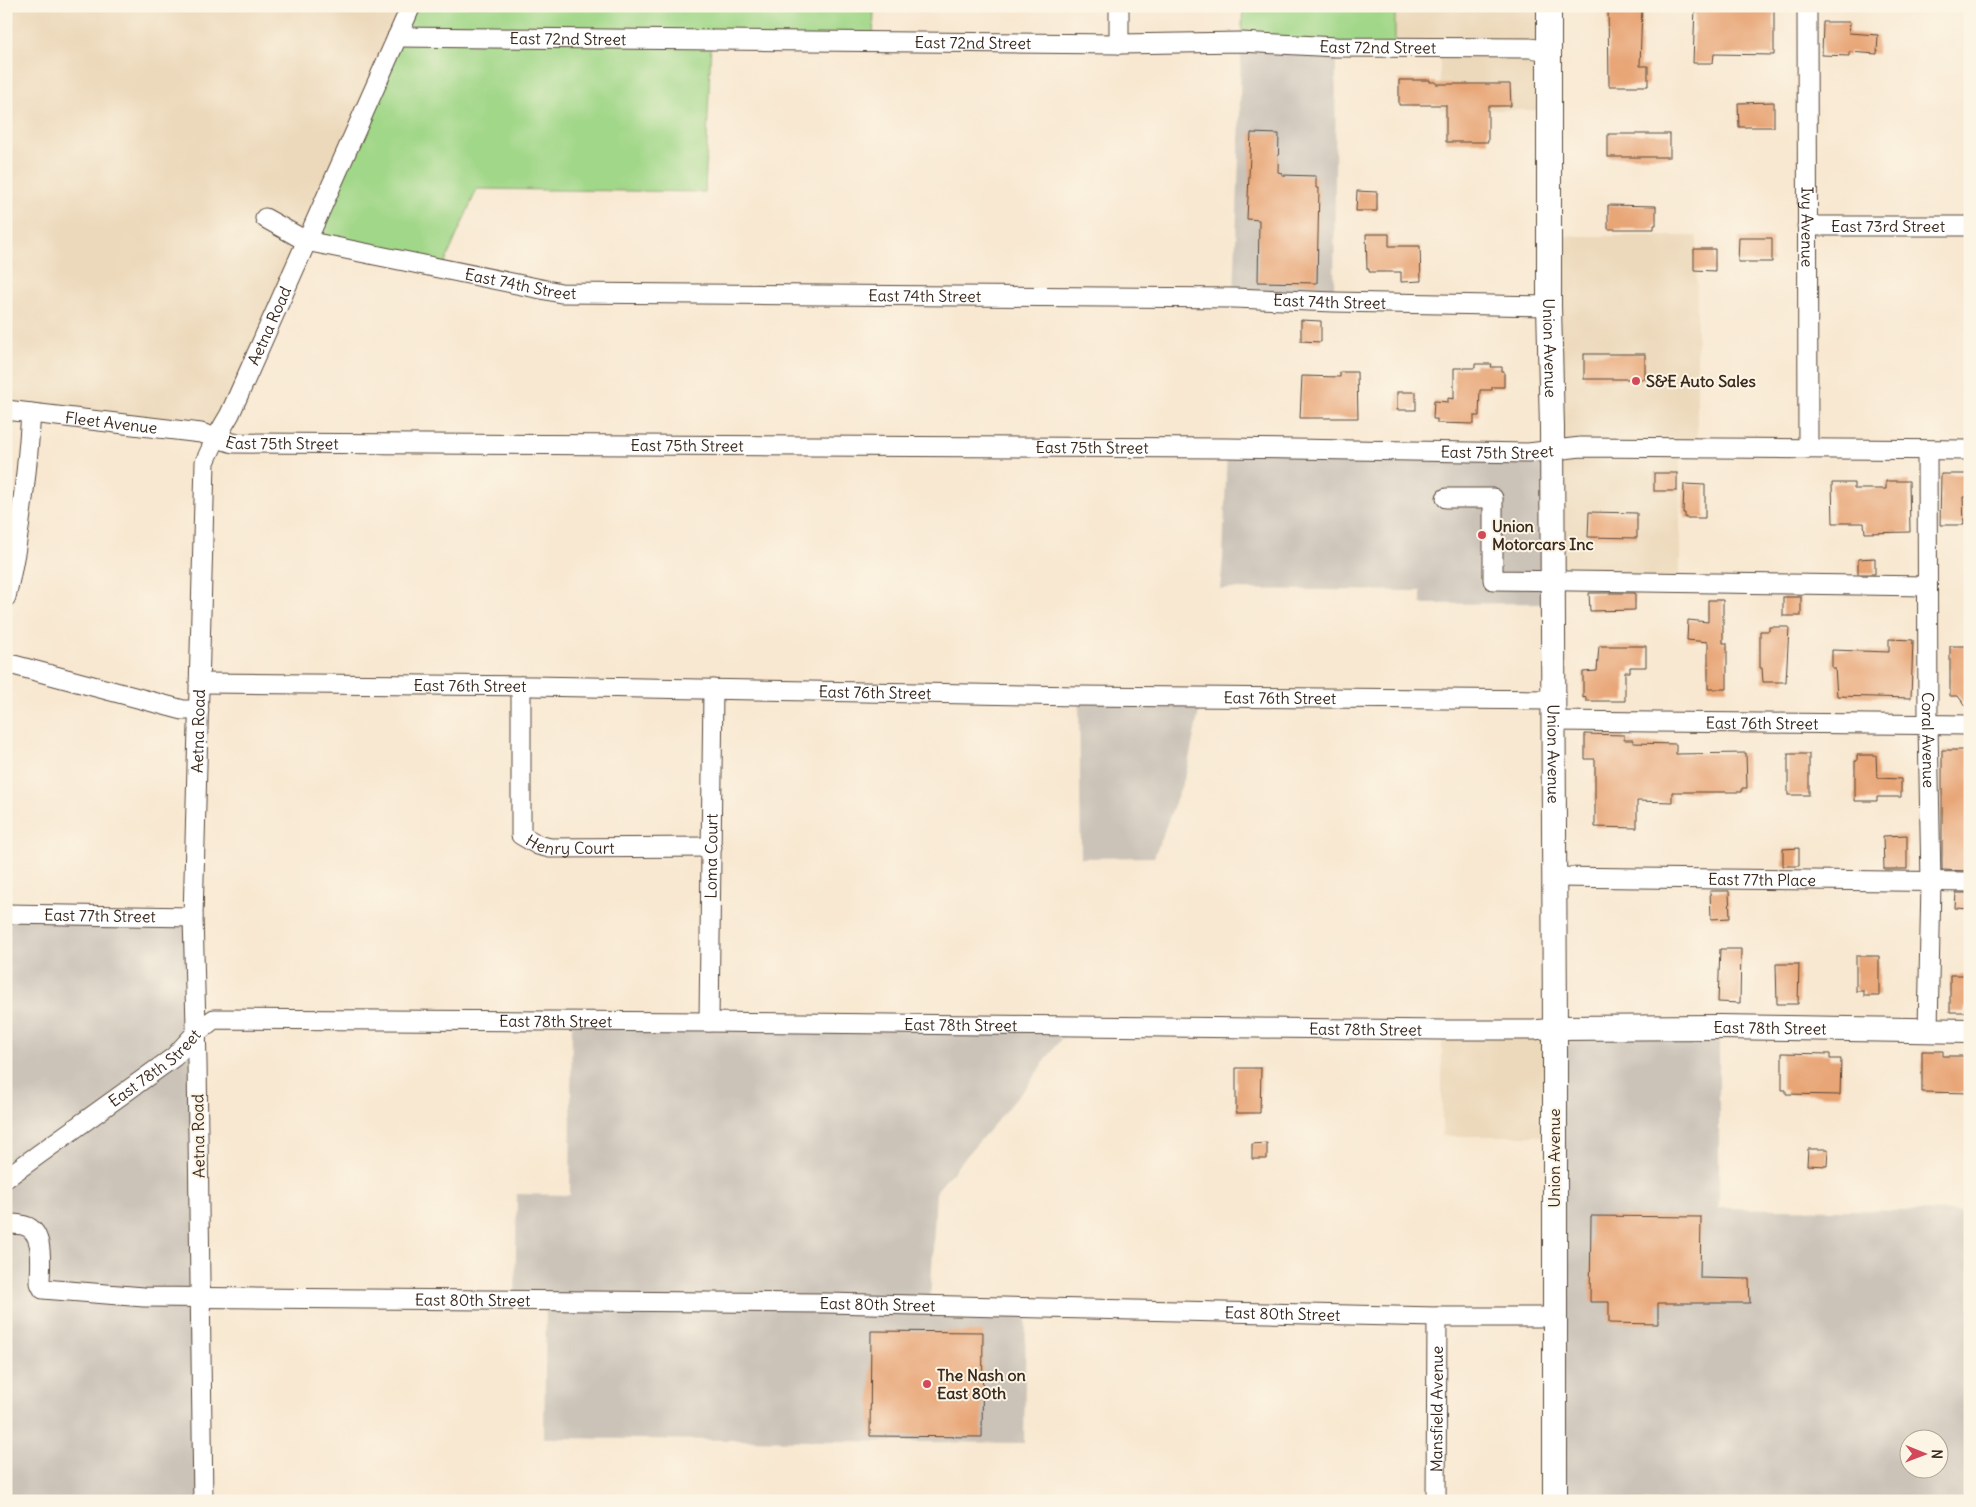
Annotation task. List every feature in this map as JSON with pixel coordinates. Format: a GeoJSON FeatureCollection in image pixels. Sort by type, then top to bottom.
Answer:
{"type":"FeatureCollection","features":[{"type":"Feature","properties":{"kind":"main road","name":"Union Avenue"},"geometry":{"type":"LineString","coordinates":[[1549,6],[1549,306],[1552,450],[1555,1028],[1555,1501]]}},
{"type":"Feature","properties":{"kind":"main road","name":"East 78th Street"},"geometry":{"type":"LineString","coordinates":[[1555,1028],[1970,1031]]}},
{"type":"Feature","properties":{"kind":"street","name":"Aetna Road"},"geometry":{"type":"LineString","coordinates":[[203,1501],[193,917],[205,462],[230,414],[411,6]]}},
{"type":"Feature","properties":{"kind":"street"},"geometry":{"type":"LineString","coordinates":[[1119,6],[1119,44]]}},
{"type":"Feature","properties":{"kind":"street","name":"Ivy Avenue"},"geometry":{"type":"LineString","coordinates":[[1807,6],[1808,448]]}},
{"type":"Feature","properties":{"kind":"street","name":"East 72nd Street"},"geometry":{"type":"LineString","coordinates":[[397,37],[1119,44],[1241,42],[1336,47],[1530,48],[1549,51]]}},
{"type":"Feature","properties":{"kind":"street","name":"East 74th Street"},"geometry":{"type":"LineString","coordinates":[[265,218],[306,242],[561,293],[1234,298],[1549,306]]}},
{"type":"Feature","properties":{"kind":"street","name":"East 73rd Street"},"geometry":{"type":"LineString","coordinates":[[1807,226],[1970,226]]}},
{"type":"Feature","properties":{"kind":"street","name":"Fleet Avenue"},"geometry":{"type":"LineString","coordinates":[[6,410],[201,433],[216,438]]}},
{"type":"Feature","properties":{"kind":"street"},"geometry":{"type":"LineString","coordinates":[[6,597],[14,565],[31,413]]}},
{"type":"Feature","properties":{"kind":"street","name":"East 75th Street"},"geometry":{"type":"LineString","coordinates":[[216,438],[233,443],[1227,448],[1528,453],[1581,447],[1970,450]]}},
{"type":"Feature","properties":{"kind":"street","name":"Coral Avenue"},"geometry":{"type":"LineString","coordinates":[[1927,450],[1928,725],[1931,882],[1928,1030]]}},
{"type":"Feature","properties":{"kind":"street"},"geometry":{"type":"LineString","coordinates":[[1446,498],[1493,498],[1493,580],[1927,586]]}},
{"type":"Feature","properties":{"kind":"street"},"geometry":{"type":"LineString","coordinates":[[6,663],[183,710],[199,710]]}},
{"type":"Feature","properties":{"kind":"street","name":"East 76th Street"},"geometry":{"type":"LineString","coordinates":[[199,683],[520,686],[1079,696],[1970,725]]}},
{"type":"Feature","properties":{"kind":"street","name":"Henry Court"},"geometry":{"type":"LineString","coordinates":[[520,686],[521,835],[538,845],[550,848],[712,847]]}},
{"type":"Feature","properties":{"kind":"street","name":"Loma Court"},"geometry":{"type":"LineString","coordinates":[[709,1022],[713,689]]}},
{"type":"Feature","properties":{"kind":"street","name":"East 77th Place"},"geometry":{"type":"LineString","coordinates":[[1554,876],[1970,882]]}},
{"type":"Feature","properties":{"kind":"street","name":"East 77th Street"},"geometry":{"type":"LineString","coordinates":[[6,914],[193,917]]}},
{"type":"Feature","properties":{"kind":"street","name":"East 78th Street"},"geometry":{"type":"LineString","coordinates":[[6,1178],[174,1057],[196,1033],[214,1018],[1442,1030],[1533,1030],[1555,1028]]}},
{"type":"Feature","properties":{"kind":"street","name":"East 80th Street"},"geometry":{"type":"LineString","coordinates":[[6,1224],[24,1225],[36,1234],[40,1244],[40,1284],[43,1289],[144,1297],[826,1303],[1437,1317],[1554,1316]]}},
{"type":"Feature","properties":{"kind":"street","name":"Mansfield Avenue"},"geometry":{"type":"LineString","coordinates":[[1436,1501],[1437,1317]]}},
{"type":"Feature","properties":{"kind":"shaded area"},"geometry":{"type":"Polygon","coordinates":[[[6,6],[411,6],[216,438],[6,410],[6,6]]]}},
{"type":"Feature","properties":{"kind":"shaded area"},"geometry":{"type":"Polygon","coordinates":[[[1395,6],[1549,6],[1549,110],[1440,110],[1440,49],[1395,48],[1395,6]]]}},
{"type":"Feature","properties":{"kind":"shaded area"},"geometry":{"type":"Polygon","coordinates":[[[1241,42],[1336,47],[1334,302],[1234,298],[1241,42]]]}},
{"type":"Feature","properties":{"kind":"shaded area"},"geometry":{"type":"Polygon","coordinates":[[[1549,236],[1697,236],[1697,448],[1680,448],[1680,583],[1553,580],[1549,236]]]}},
{"type":"Feature","properties":{"kind":"shaded area"},"geometry":{"type":"Polygon","coordinates":[[[1227,448],[1552,451],[1552,603],[1421,604],[1421,591],[1220,589],[1223,559],[1227,448]]]}},
{"type":"Feature","properties":{"kind":"shaded area"},"geometry":{"type":"Polygon","coordinates":[[[1079,696],[1202,697],[1186,774],[1154,857],[1081,858],[1079,696]]]}},
{"type":"Feature","properties":{"kind":"shaded area"},"geometry":{"type":"Polygon","coordinates":[[[6,914],[193,917],[203,1501],[6,1501],[6,914]]]}},
{"type":"Feature","properties":{"kind":"shaded area"},"geometry":{"type":"Polygon","coordinates":[[[572,1021],[1070,1026],[1028,1085],[936,1191],[930,1306],[1026,1308],[1024,1443],[544,1438],[546,1302],[515,1301],[517,1194],[570,1195],[572,1021]]]}},
{"type":"Feature","properties":{"kind":"shaded area"},"geometry":{"type":"Polygon","coordinates":[[[1719,1027],[1719,1208],[1970,1212],[1970,1501],[1555,1501],[1555,1028],[1719,1027]]]}},
{"type":"Feature","properties":{"kind":"shaded area"},"geometry":{"type":"Polygon","coordinates":[[[1555,1028],[1554,1136],[1442,1136],[1442,1030],[1555,1028]]]}},
{"type":"Feature","properties":{"kind":"green space"},"geometry":{"type":"Polygon","coordinates":[[[411,6],[874,6],[873,42],[711,40],[705,192],[477,189],[442,269],[306,241],[411,6]]]}},
{"type":"Feature","properties":{"kind":"green space"},"geometry":{"type":"Polygon","coordinates":[[[1243,6],[1395,6],[1395,48],[1241,42],[1243,6]]]}},
{"type":"Feature","properties":{"kind":"building"},"geometry":{"type":"Polygon","coordinates":[[[1608,6],[1642,6],[1640,66],[1648,66],[1648,86],[1609,86],[1608,6]]]}},
{"type":"Feature","properties":{"kind":"building"},"geometry":{"type":"Polygon","coordinates":[[[1695,6],[1774,8],[1774,55],[1714,54],[1713,63],[1693,63],[1695,6]]]}},
{"type":"Feature","properties":{"kind":"building"},"geometry":{"type":"Polygon","coordinates":[[[1823,22],[1850,22],[1849,33],[1878,35],[1877,54],[1849,52],[1849,56],[1822,55],[1823,22]]]}},
{"type":"Feature","properties":{"kind":"building"},"geometry":{"type":"Polygon","coordinates":[[[1399,80],[1430,80],[1430,82],[1436,82],[1436,84],[1510,84],[1511,106],[1488,106],[1488,142],[1446,142],[1446,105],[1399,105],[1399,80]]]}},
{"type":"Feature","properties":{"kind":"building"},"geometry":{"type":"Polygon","coordinates":[[[1774,102],[1774,127],[1739,127],[1738,103],[1774,102]]]}},
{"type":"Feature","properties":{"kind":"building"},"geometry":{"type":"Polygon","coordinates":[[[1251,133],[1279,134],[1278,172],[1282,173],[1282,175],[1316,176],[1316,188],[1319,188],[1317,283],[1258,282],[1259,220],[1247,219],[1251,133]]]}},
{"type":"Feature","properties":{"kind":"building"},"geometry":{"type":"Polygon","coordinates":[[[1608,134],[1670,134],[1670,157],[1608,157],[1608,134]]]}},
{"type":"Feature","properties":{"kind":"building"},"geometry":{"type":"Polygon","coordinates":[[[1357,191],[1377,192],[1377,211],[1356,211],[1357,191]]]}},
{"type":"Feature","properties":{"kind":"building"},"geometry":{"type":"Polygon","coordinates":[[[1608,205],[1656,206],[1656,225],[1654,225],[1654,229],[1608,229],[1608,205]]]}},
{"type":"Feature","properties":{"kind":"building"},"geometry":{"type":"Polygon","coordinates":[[[1366,234],[1389,234],[1389,246],[1420,246],[1421,281],[1401,282],[1401,272],[1369,272],[1369,269],[1367,269],[1366,234]]]}},
{"type":"Feature","properties":{"kind":"building"},"geometry":{"type":"Polygon","coordinates":[[[1739,238],[1772,238],[1772,262],[1738,262],[1739,238]]]}},
{"type":"Feature","properties":{"kind":"building"},"geometry":{"type":"Polygon","coordinates":[[[1694,249],[1715,249],[1715,271],[1694,270],[1694,249]]]}},
{"type":"Feature","properties":{"kind":"building"},"geometry":{"type":"Polygon","coordinates":[[[1301,320],[1321,321],[1321,342],[1301,341],[1301,320]]]}},
{"type":"Feature","properties":{"kind":"building"},"geometry":{"type":"Polygon","coordinates":[[[1584,354],[1645,354],[1645,379],[1584,379],[1584,354]]]}},
{"type":"Feature","properties":{"kind":"building"},"geometry":{"type":"Polygon","coordinates":[[[1475,364],[1492,364],[1491,367],[1502,367],[1502,371],[1504,371],[1504,387],[1480,390],[1479,416],[1474,416],[1474,424],[1437,423],[1437,419],[1433,419],[1434,401],[1448,402],[1448,398],[1454,399],[1454,368],[1475,368],[1475,364]]]}},
{"type":"Feature","properties":{"kind":"building"},"geometry":{"type":"Polygon","coordinates":[[[1340,372],[1357,372],[1358,418],[1300,418],[1302,376],[1340,377],[1340,372]]]}},
{"type":"Feature","properties":{"kind":"building"},"geometry":{"type":"Polygon","coordinates":[[[1397,392],[1416,392],[1416,410],[1397,410],[1397,392]]]}},
{"type":"Feature","properties":{"kind":"building"},"geometry":{"type":"Polygon","coordinates":[[[1654,473],[1677,473],[1677,491],[1654,491],[1654,473]]]}},
{"type":"Feature","properties":{"kind":"building"},"geometry":{"type":"Polygon","coordinates":[[[1941,474],[1970,474],[1970,497],[1963,497],[1964,525],[1940,525],[1941,474]]]}},
{"type":"Feature","properties":{"kind":"building"},"geometry":{"type":"Polygon","coordinates":[[[1886,481],[1909,481],[1910,532],[1865,533],[1864,523],[1833,523],[1832,483],[1854,483],[1854,489],[1886,489],[1886,481]]]}},
{"type":"Feature","properties":{"kind":"building"},"geometry":{"type":"Polygon","coordinates":[[[1684,484],[1705,485],[1705,518],[1685,518],[1685,513],[1683,513],[1684,484]]]}},
{"type":"Feature","properties":{"kind":"building"},"geometry":{"type":"Polygon","coordinates":[[[1589,512],[1637,513],[1637,538],[1588,537],[1589,512]]]}},
{"type":"Feature","properties":{"kind":"building"},"geometry":{"type":"Polygon","coordinates":[[[1875,558],[1875,574],[1858,574],[1858,559],[1875,558]]]}},
{"type":"Feature","properties":{"kind":"building"},"geometry":{"type":"Polygon","coordinates":[[[1589,593],[1635,593],[1635,610],[1590,611],[1589,593]]]}},
{"type":"Feature","properties":{"kind":"building"},"geometry":{"type":"Polygon","coordinates":[[[1783,597],[1801,597],[1801,616],[1783,616],[1783,597]]]}},
{"type":"Feature","properties":{"kind":"building"},"geometry":{"type":"Polygon","coordinates":[[[1708,600],[1723,600],[1723,643],[1727,643],[1727,689],[1708,689],[1708,642],[1687,640],[1688,620],[1708,622],[1708,600]]]}},
{"type":"Feature","properties":{"kind":"building"},"geometry":{"type":"Polygon","coordinates":[[[1769,627],[1789,627],[1786,682],[1763,682],[1762,668],[1760,668],[1760,631],[1769,631],[1769,627]]]}},
{"type":"Feature","properties":{"kind":"building"},"geometry":{"type":"Polygon","coordinates":[[[1889,639],[1913,640],[1911,698],[1837,696],[1835,668],[1832,668],[1832,650],[1889,652],[1889,639]]]}},
{"type":"Feature","properties":{"kind":"building"},"geometry":{"type":"Polygon","coordinates":[[[1599,646],[1646,646],[1646,667],[1630,667],[1630,672],[1625,672],[1625,701],[1586,701],[1586,697],[1583,698],[1583,672],[1597,671],[1599,646]]]}},
{"type":"Feature","properties":{"kind":"building"},"geometry":{"type":"Polygon","coordinates":[[[1950,646],[1970,646],[1970,712],[1958,696],[1950,696],[1950,646]]]}},
{"type":"Feature","properties":{"kind":"building"},"geometry":{"type":"Polygon","coordinates":[[[1585,734],[1624,735],[1624,740],[1633,740],[1633,743],[1676,744],[1676,754],[1746,753],[1747,788],[1742,788],[1742,792],[1672,792],[1672,802],[1637,801],[1637,828],[1595,827],[1595,759],[1585,759],[1585,734]]]}},
{"type":"Feature","properties":{"kind":"building"},"geometry":{"type":"Polygon","coordinates":[[[1942,750],[1970,750],[1970,871],[1942,870],[1942,750]]]}},
{"type":"Feature","properties":{"kind":"building"},"geometry":{"type":"Polygon","coordinates":[[[1788,754],[1809,754],[1809,795],[1788,795],[1788,754]]]}},
{"type":"Feature","properties":{"kind":"building"},"geometry":{"type":"Polygon","coordinates":[[[1857,755],[1876,755],[1877,778],[1901,779],[1901,797],[1877,797],[1877,801],[1855,801],[1855,761],[1857,761],[1857,755]]]}},
{"type":"Feature","properties":{"kind":"building"},"geometry":{"type":"Polygon","coordinates":[[[1907,835],[1907,869],[1884,869],[1883,836],[1907,835]]]}},
{"type":"Feature","properties":{"kind":"building"},"geometry":{"type":"Polygon","coordinates":[[[1799,848],[1799,866],[1783,866],[1783,849],[1799,848]]]}},
{"type":"Feature","properties":{"kind":"building"},"geometry":{"type":"Polygon","coordinates":[[[1710,891],[1729,891],[1730,918],[1711,919],[1710,891]]]}},
{"type":"Feature","properties":{"kind":"building"},"geometry":{"type":"Polygon","coordinates":[[[1956,893],[1970,893],[1970,909],[1955,908],[1956,893]]]}},
{"type":"Feature","properties":{"kind":"building"},"geometry":{"type":"Polygon","coordinates":[[[1720,949],[1741,949],[1740,1003],[1718,1002],[1720,949]]]}},
{"type":"Feature","properties":{"kind":"building"},"geometry":{"type":"Polygon","coordinates":[[[1856,956],[1879,956],[1879,996],[1864,996],[1864,991],[1856,991],[1856,956]]]}},
{"type":"Feature","properties":{"kind":"building"},"geometry":{"type":"Polygon","coordinates":[[[1776,964],[1799,964],[1798,1004],[1777,1004],[1776,964]]]}},
{"type":"Feature","properties":{"kind":"building"},"geometry":{"type":"Polygon","coordinates":[[[1950,975],[1970,975],[1970,1008],[1965,1008],[1965,1012],[1950,1012],[1950,975]]]}},
{"type":"Feature","properties":{"kind":"building"},"geometry":{"type":"Polygon","coordinates":[[[1922,1051],[1943,1051],[1943,1056],[1970,1056],[1970,1093],[1922,1092],[1922,1051]]]}},
{"type":"Feature","properties":{"kind":"building"},"geometry":{"type":"Polygon","coordinates":[[[1782,1053],[1830,1054],[1830,1059],[1841,1059],[1840,1095],[1786,1094],[1786,1090],[1782,1090],[1782,1053]]]}},
{"type":"Feature","properties":{"kind":"building"},"geometry":{"type":"Polygon","coordinates":[[[1236,1068],[1261,1068],[1260,1113],[1236,1113],[1236,1068]]]}},
{"type":"Feature","properties":{"kind":"building"},"geometry":{"type":"Polygon","coordinates":[[[1267,1143],[1267,1159],[1252,1159],[1252,1144],[1267,1143]]]}},
{"type":"Feature","properties":{"kind":"building"},"geometry":{"type":"Polygon","coordinates":[[[1808,1149],[1828,1149],[1827,1166],[1807,1165],[1808,1149]]]}},
{"type":"Feature","properties":{"kind":"building"},"geometry":{"type":"Polygon","coordinates":[[[1591,1216],[1701,1217],[1700,1278],[1749,1279],[1750,1303],[1658,1303],[1658,1324],[1609,1323],[1609,1302],[1590,1302],[1591,1216]]]}},
{"type":"Feature","properties":{"kind":"building","name":"The Nash on East 80th"},"geometry":{"type":"Polygon","coordinates":[[[871,1331],[983,1332],[982,1437],[870,1436],[871,1331]]]}},
{"type":"Feature","properties":{"kind":"place","name":"S&E Auto Sales"},"geometry":{"type":"Point","coordinates":[1636,381]}},
{"type":"Feature","properties":{"kind":"place","name":"Union Motorcars Inc"},"geometry":{"type":"Point","coordinates":[1482,535]}},
{"type":"Feature","properties":{"kind":"place","name":"The Nash on East 80th"},"geometry":{"type":"Point","coordinates":[927,1384]}}]}
